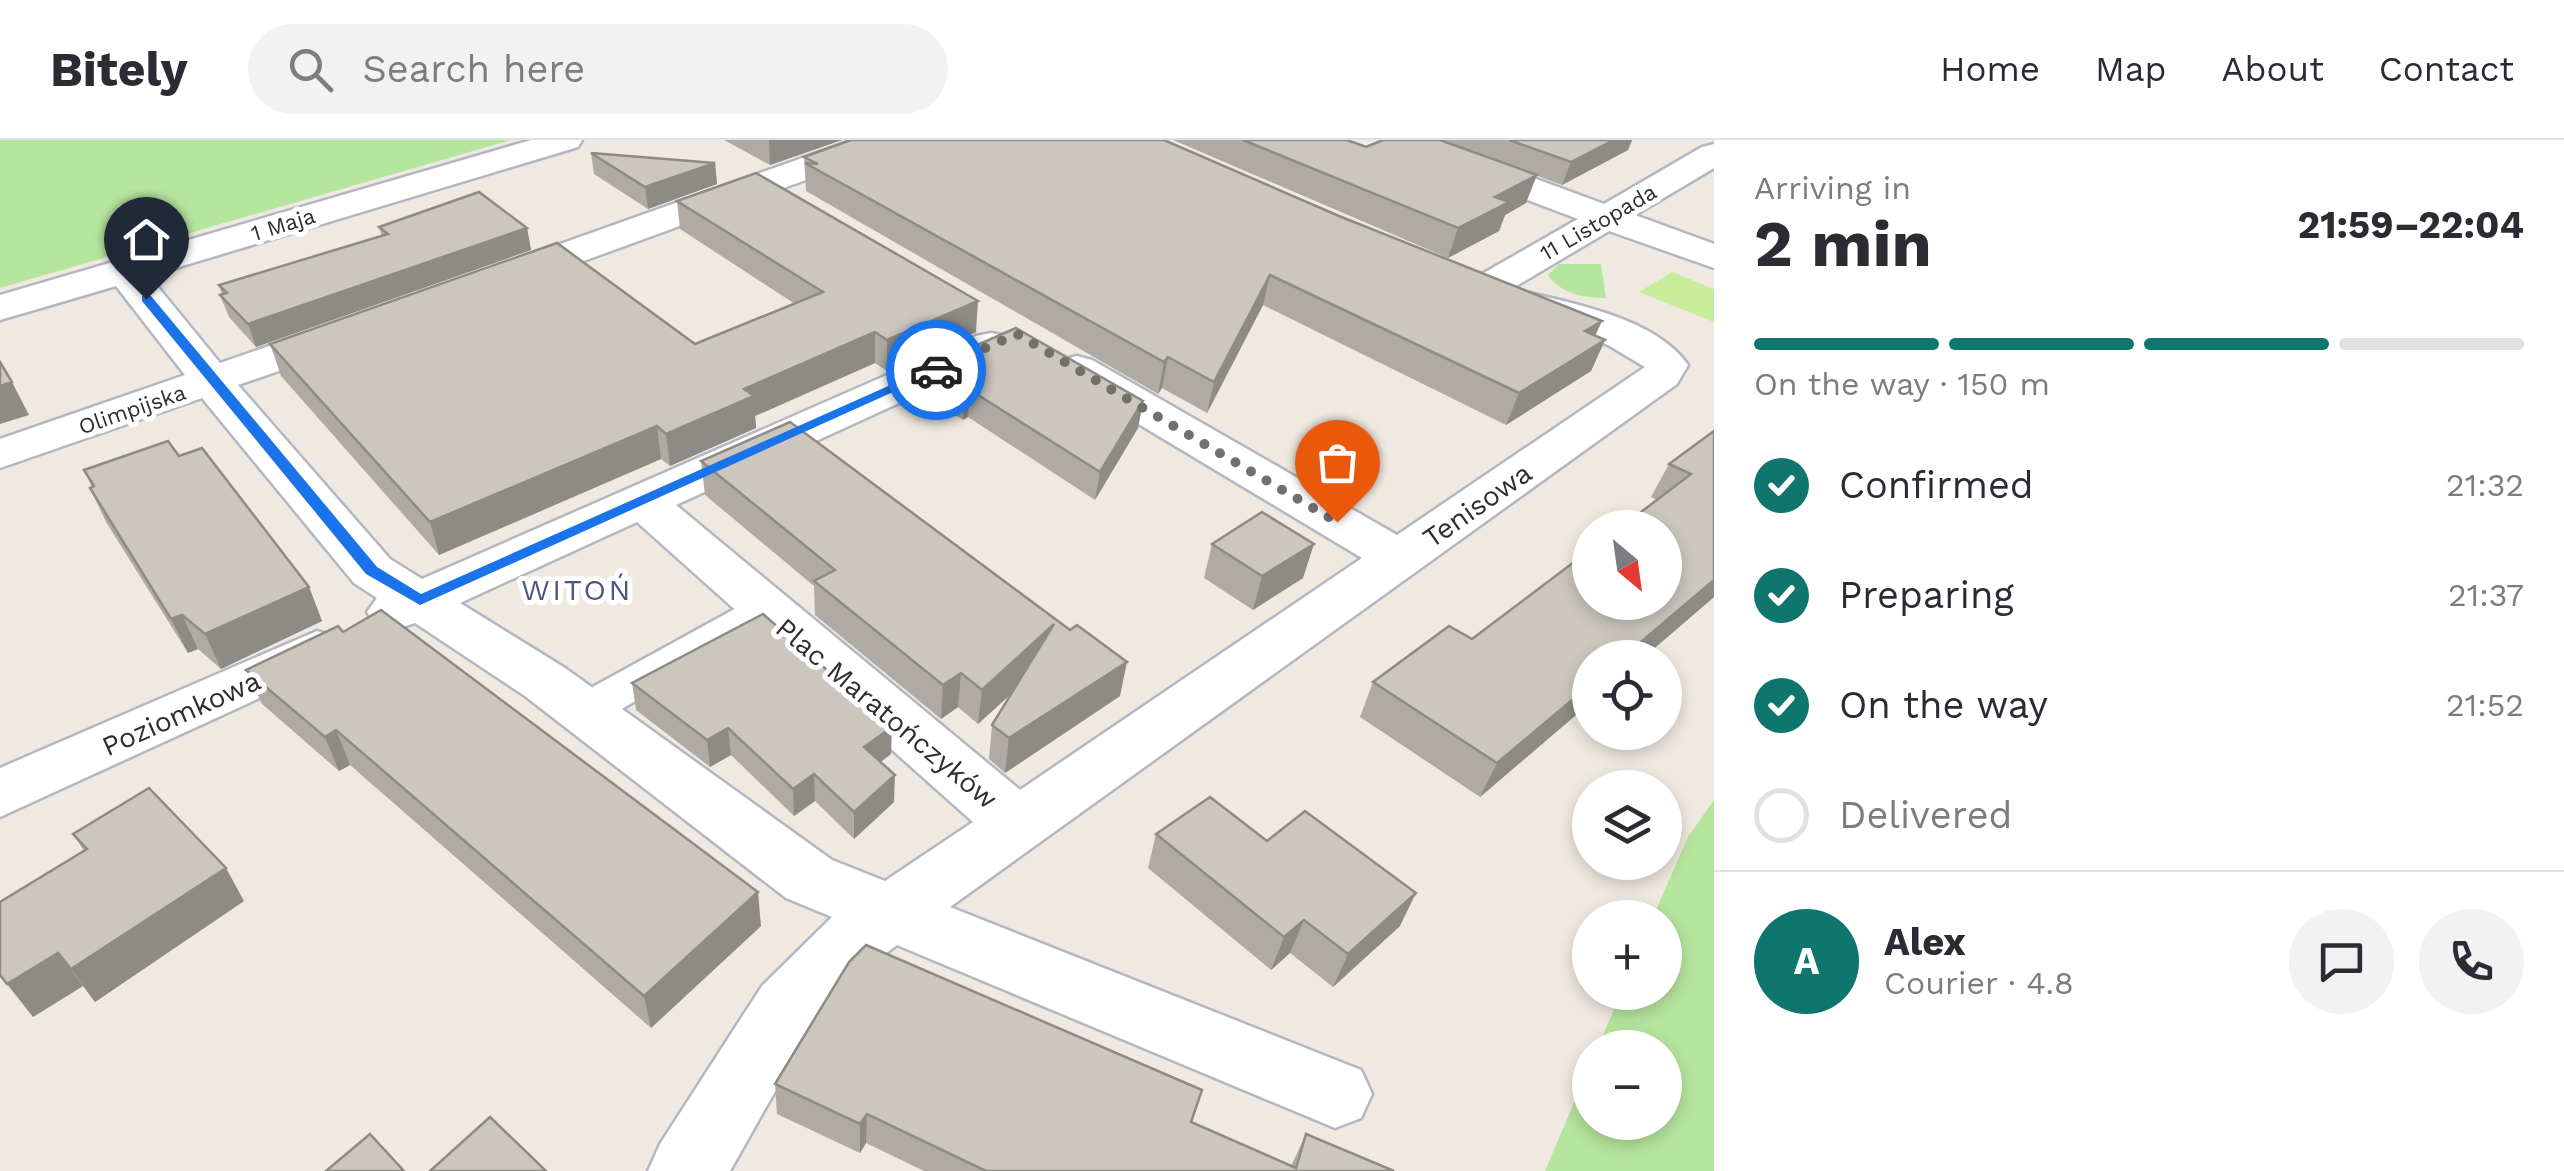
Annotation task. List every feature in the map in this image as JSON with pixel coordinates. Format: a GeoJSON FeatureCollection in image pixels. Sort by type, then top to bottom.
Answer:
{"type":"FeatureCollection","features":[{"type":"Feature","properties":{"kind":"street","name":"1 Maja"},"geometry":{"type":"LineString","coordinates":[[0,308],[566,140]]}},
{"type":"Feature","properties":{"kind":"street"},"geometry":{"type":"LineString","coordinates":[[468,290],[884,140]]}},
{"type":"Feature","properties":{"kind":"street"},"geometry":{"type":"LineString","coordinates":[[1400,140],[1714,258]]}},
{"type":"Feature","properties":{"kind":"street","name":"11 Listopada"},"geometry":{"type":"LineString","coordinates":[[1463,282],[1604,217],[1714,154]]}},
{"type":"Feature","properties":{"kind":"street"},"geometry":{"type":"LineString","coordinates":[[759,184],[810,214]]}},
{"type":"Feature","properties":{"kind":"street"},"geometry":{"type":"LineString","coordinates":[[124,271],[372,571],[584,711],[809,879],[1335,1094]]}},
{"type":"Feature","properties":{"kind":"street","name":"Tenisowa"},"geometry":{"type":"LineString","coordinates":[[1016,822],[1401,559],[1662,376],[1668,365],[1658,354],[1576,319],[1463,282]]}},
{"type":"Feature","properties":{"kind":"street","name":"Olimpijska"},"geometry":{"type":"LineString","coordinates":[[0,454],[377,323]]}},
{"type":"Feature","properties":{"kind":"street","name":"Poziomkowa"},"geometry":{"type":"LineString","coordinates":[[0,794],[220,696],[420,600],[1021,336],[1401,559]]}},
{"type":"Feature","properties":{"kind":"street","name":"Plac Maratończyków"},"geometry":{"type":"LineString","coordinates":[[643,502],[1016,822],[846,944],[787,1008],[687,1171]]}},
{"type":"Feature","properties":{"kind":"lane"},"geometry":{"type":"LineString","coordinates":[[584,711],[747,593]]}},
{"type":"Feature","properties":{"kind":"green space"},"geometry":{"type":"Polygon","coordinates":[[[0,140],[511,140],[0,288],[0,140]]]}},
{"type":"Feature","properties":{"kind":"green space"},"geometry":{"type":"Polygon","coordinates":[[[1559,264],[1601,264],[1606,298],[1581,296],[1559,287],[1548,275],[1559,264]]]}},
{"type":"Feature","properties":{"kind":"green space"},"geometry":{"type":"Polygon","coordinates":[[[1672,272],[1714,289],[1714,322],[1639,292],[1672,272]]]}},
{"type":"Feature","properties":{"kind":"green space"},"geometry":{"type":"Polygon","coordinates":[[[1714,800],[1714,1171],[1545,1171],[1572,1107],[1572,1140],[1682,1140],[1682,1030],[1605,1030],[1614,1010],[1682,1010],[1682,900],[1660,900],[1669,880],[1682,880],[1682,851],[1714,800]]]}},
{"type":"Feature","properties":{"kind":"building"},"geometry":{"type":"Polygon","coordinates":[[[851,140],[1164,140],[1339,216],[1602,321],[1585,331],[1605,340],[1519,393],[1270,275],[1214,382],[1168,357],[1164,362],[805,163],[818,164],[804,157],[851,140]]]}},
{"type":"Feature","properties":{"kind":"building"},"geometry":{"type":"Polygon","coordinates":[[[1243,140],[1347,140],[1366,147],[1383,140],[1440,140],[1537,175],[1495,197],[1509,202],[1458,228],[1243,140]]]}},
{"type":"Feature","properties":{"kind":"building"},"geometry":{"type":"Polygon","coordinates":[[[1509,140],[1614,140],[1571,162],[1509,140]]]}},
{"type":"Feature","properties":{"kind":"building"},"geometry":{"type":"Polygon","coordinates":[[[591,153],[715,163],[645,187],[591,153]]]}},
{"type":"Feature","properties":{"kind":"building"},"geometry":{"type":"Polygon","coordinates":[[[756,173],[978,301],[887,340],[875,332],[744,389],[754,396],[666,434],[657,426],[430,522],[270,344],[557,243],[695,344],[823,292],[677,201],[756,173]]]}},
{"type":"Feature","properties":{"kind":"building"},"geometry":{"type":"Polygon","coordinates":[[[479,192],[527,228],[248,324],[220,295],[227,293],[219,285],[388,234],[379,227],[479,192]]]}},
{"type":"Feature","properties":{"kind":"building"},"geometry":{"type":"Polygon","coordinates":[[[1016,328],[1143,401],[1100,472],[970,390],[964,393],[925,368],[1016,328]]]}},
{"type":"Feature","properties":{"kind":"building"},"geometry":{"type":"Polygon","coordinates":[[[0,362],[12,382],[0,386],[0,362]]]}},
{"type":"Feature","properties":{"kind":"building"},"geometry":{"type":"Polygon","coordinates":[[[790,422],[1070,630],[1077,625],[1127,662],[1009,738],[992,725],[1054,624],[982,690],[961,673],[943,685],[814,581],[835,570],[701,461],[790,422]]]}},
{"type":"Feature","properties":{"kind":"building"},"geometry":{"type":"Polygon","coordinates":[[[1714,431],[1714,580],[1682,607],[1682,510],[1644,510],[1691,474],[1669,464],[1714,431]]]}},
{"type":"Feature","properties":{"kind":"building"},"geometry":{"type":"Polygon","coordinates":[[[168,441],[179,456],[202,448],[309,587],[205,634],[182,615],[171,619],[90,488],[94,486],[84,470],[168,441]]]}},
{"type":"Feature","properties":{"kind":"building"},"geometry":{"type":"Polygon","coordinates":[[[1262,512],[1314,544],[1262,576],[1212,544],[1262,512]]]}},
{"type":"Feature","properties":{"kind":"building"},"geometry":{"type":"Polygon","coordinates":[[[1572,564],[1572,620],[1667,620],[1643,640],[1572,640],[1572,700],[1497,763],[1373,682],[1449,626],[1472,639],[1572,564]]]}},
{"type":"Feature","properties":{"kind":"building"},"geometry":{"type":"Polygon","coordinates":[[[381,610],[758,892],[644,996],[336,730],[325,737],[246,670],[338,626],[343,632],[381,610]]]}},
{"type":"Feature","properties":{"kind":"building"},"geometry":{"type":"Polygon","coordinates":[[[763,614],[892,727],[864,747],[895,775],[854,812],[814,774],[793,789],[728,728],[707,740],[632,683],[763,614]]]}},
{"type":"Feature","properties":{"kind":"building"},"geometry":{"type":"Polygon","coordinates":[[[149,788],[226,868],[71,969],[58,953],[7,984],[0,975],[0,902],[87,849],[73,834],[149,788]]]}},
{"type":"Feature","properties":{"kind":"building"},"geometry":{"type":"Polygon","coordinates":[[[1210,797],[1267,841],[1305,811],[1416,893],[1348,954],[1304,920],[1284,937],[1156,834],[1210,797]]]}},
{"type":"Feature","properties":{"kind":"building"},"geometry":{"type":"Polygon","coordinates":[[[866,945],[1202,1090],[1191,1122],[1296,1168],[1306,1134],[1394,1171],[986,1171],[867,1114],[860,1124],[775,1084],[849,962],[866,945]]]}},
{"type":"Feature","properties":{"kind":"building"},"geometry":{"type":"Polygon","coordinates":[[[490,1117],[546,1171],[430,1171],[490,1117]]]}},
{"type":"Feature","properties":{"kind":"building"},"geometry":{"type":"Polygon","coordinates":[[[370,1134],[404,1171],[326,1171],[370,1134]]]}},
{"type":"Feature","properties":{"kind":"way so far"},"geometry":{"type":"LineString","coordinates":[[936,370],[1017,334],[1337,522]]}},
{"type":"Feature","properties":{"kind":"district","name":"WITOŃ"},"geometry":{"type":"Point","coordinates":[577,590]}},
{"type":"Feature","properties":{"kind":"route"},"geometry":{"type":"LineString","coordinates":[[146,299],[372,571],[420,600],[936,370]]}}]}
